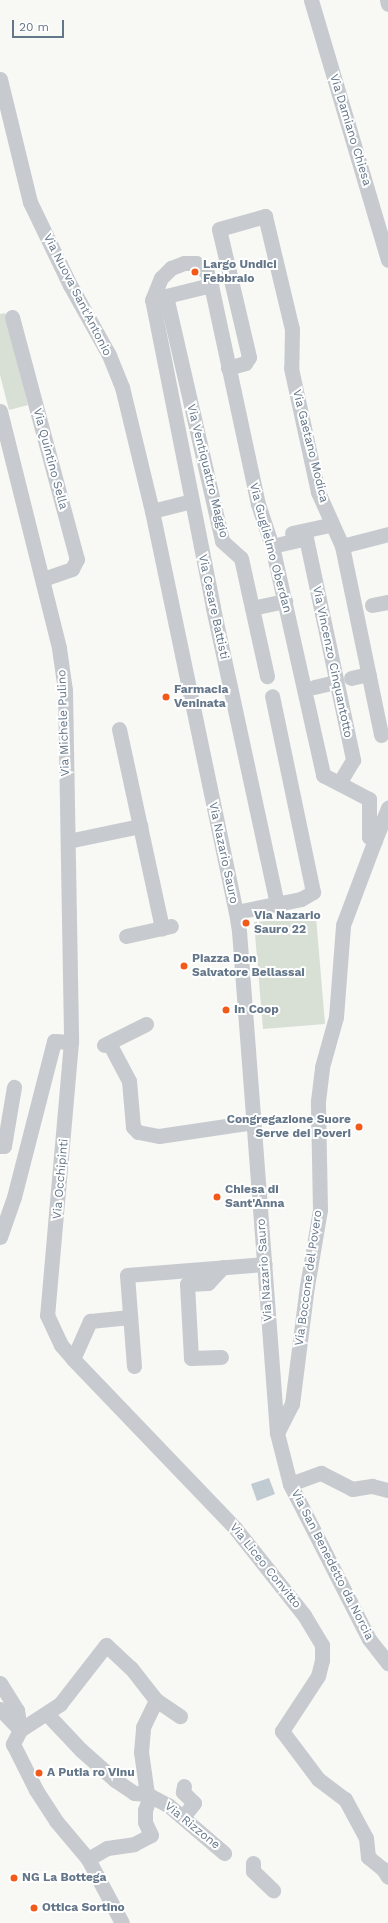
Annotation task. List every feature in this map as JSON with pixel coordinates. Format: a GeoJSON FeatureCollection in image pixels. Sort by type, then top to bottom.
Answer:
{"type":"FeatureCollection","features":[{"type":"Feature","properties":{"kind":"street","name":"Via Damiano Chiesa"},"geometry":{"type":"LineString","coordinates":[[311,0],[388,260]]}},
{"type":"Feature","properties":{"kind":"street"},"geometry":{"type":"LineString","coordinates":[[387,0],[388,4]]}},
{"type":"Feature","properties":{"kind":"street","name":"Via Nuova Sant'Antonio"},"geometry":{"type":"LineString","coordinates":[[0,79],[30,202],[70,285],[109,355],[122,387],[152,511]]}},
{"type":"Feature","properties":{"kind":"street","name":"Via Gaetano Modica"},"geometry":{"type":"LineString","coordinates":[[228,368],[245,363],[249,357],[219,229],[265,216],[292,329],[291,368],[318,492],[331,525],[342,546],[369,674],[380,735]]}},
{"type":"Feature","properties":{"kind":"street","name":"Via Guglielmo Oberdan"},"geometry":{"type":"LineString","coordinates":[[160,303],[160,278],[171,268],[184,263],[196,263],[207,273],[212,290],[258,504],[271,542],[323,775],[369,799],[369,837],[375,840]]}},
{"type":"Feature","properties":{"kind":"street"},"geometry":{"type":"LineString","coordinates":[[160,303],[212,290]]}},
{"type":"Feature","properties":{"kind":"street","name":"Via Cesare Battisti"},"geometry":{"type":"LineString","coordinates":[[160,303],[192,501],[277,904]]}},
{"type":"Feature","properties":{"kind":"street","name":"Via Ventiquattro Maggio"},"geometry":{"type":"LineString","coordinates":[[160,303],[222,541],[241,558],[267,676]]}},
{"type":"Feature","properties":{"kind":"street","name":"Via Quintino Sella"},"geometry":{"type":"LineString","coordinates":[[12,317],[77,559],[72,569],[42,579]]}},
{"type":"Feature","properties":{"kind":"street","name":"Via Michele Pulino"},"geometry":{"type":"LineString","coordinates":[[0,411],[60,648],[65,690],[71,1042]]}},
{"type":"Feature","properties":{"kind":"street"},"geometry":{"type":"LineString","coordinates":[[152,511],[192,501]]}},
{"type":"Feature","properties":{"kind":"street","name":"Via Nazario Sauro"},"geometry":{"type":"LineString","coordinates":[[152,511],[240,931],[277,1433],[290,1484]]}},
{"type":"Feature","properties":{"kind":"street"},"geometry":{"type":"LineString","coordinates":[[271,542],[331,525]]}},
{"type":"Feature","properties":{"kind":"street"},"geometry":{"type":"LineString","coordinates":[[342,546],[388,534]]}},
{"type":"Feature","properties":{"kind":"street","name":"Via Vincenzo Cinquantotto"},"geometry":{"type":"LineString","coordinates":[[271,542],[306,538],[335,682],[353,760],[339,783]]}},
{"type":"Feature","properties":{"kind":"street"},"geometry":{"type":"LineString","coordinates":[[252,608],[285,601]]}},
{"type":"Feature","properties":{"kind":"street"},"geometry":{"type":"LineString","coordinates":[[372,605],[388,602]]}},
{"type":"Feature","properties":{"kind":"street"},"geometry":{"type":"LineString","coordinates":[[351,678],[369,674]]}},
{"type":"Feature","properties":{"kind":"street"},"geometry":{"type":"LineString","coordinates":[[314,687],[335,682]]}},
{"type":"Feature","properties":{"kind":"street"},"geometry":{"type":"LineString","coordinates":[[236,912],[301,899],[313,892],[272,696]]}},
{"type":"Feature","properties":{"kind":"street"},"geometry":{"type":"LineString","coordinates":[[118,729],[140,826],[166,927],[126,936]]}},
{"type":"Feature","properties":{"kind":"street","name":"Via Boccone del Povero"},"geometry":{"type":"LineString","coordinates":[[277,1433],[292,1404],[306,1286],[320,1210],[318,1101],[322,1067],[336,1017],[343,925],[388,807]]}},
{"type":"Feature","properties":{"kind":"street"},"geometry":{"type":"LineString","coordinates":[[68,841],[140,826]]}},
{"type":"Feature","properties":{"kind":"street"},"geometry":{"type":"LineString","coordinates":[[146,1024],[106,1044],[129,1081],[133,1128],[138,1132],[166,1135],[253,1122]]}},
{"type":"Feature","properties":{"kind":"street"},"geometry":{"type":"LineString","coordinates":[[0,1237],[14,1197],[38,1110],[54,1041],[71,1042]]}},
{"type":"Feature","properties":{"kind":"street","name":"Via Occhipinti"},"geometry":{"type":"LineString","coordinates":[[47,1315],[71,1042]]}},
{"type":"Feature","properties":{"kind":"street"},"geometry":{"type":"LineString","coordinates":[[0,1146],[4,1146],[14,1087]]}},
{"type":"Feature","properties":{"kind":"street"},"geometry":{"type":"LineString","coordinates":[[134,1366],[127,1275],[265,1264]]}},
{"type":"Feature","properties":{"kind":"street"},"geometry":{"type":"LineString","coordinates":[[221,1357],[191,1358],[186,1284],[208,1283],[223,1267]]}},
{"type":"Feature","properties":{"kind":"street","name":"Via Liceo Convitto"},"geometry":{"type":"LineString","coordinates":[[47,1315],[61,1345],[235,1528],[304,1615],[322,1645],[322,1660],[318,1676],[282,1731],[318,1779],[345,1799],[366,1838],[368,1857],[386,1872]]}},
{"type":"Feature","properties":{"kind":"street"},"geometry":{"type":"LineString","coordinates":[[73,1359],[90,1320],[130,1317]]}},
{"type":"Feature","properties":{"kind":"street"},"geometry":{"type":"LineString","coordinates":[[290,1484],[321,1473],[352,1489],[372,1486],[388,1490]]}},
{"type":"Feature","properties":{"kind":"street","name":"Via San Benedetto da Norcia"},"geometry":{"type":"LineString","coordinates":[[290,1484],[368,1639],[388,1663]]}},
{"type":"Feature","properties":{"kind":"street"},"geometry":{"type":"LineString","coordinates":[[122,1923],[88,1859],[56,1821],[36,1790],[13,1744],[20,1730],[47,1714],[60,1704],[106,1645],[131,1668],[156,1700],[180,1716]]}},
{"type":"Feature","properties":{"kind":"street"},"geometry":{"type":"LineString","coordinates":[[0,1684],[17,1710],[20,1730]]}},
{"type":"Feature","properties":{"kind":"street"},"geometry":{"type":"LineString","coordinates":[[88,1859],[107,1848],[134,1844],[151,1835],[145,1822],[145,1810],[148,1795],[142,1752],[143,1727],[156,1700]]}},
{"type":"Feature","properties":{"kind":"street"},"geometry":{"type":"LineString","coordinates":[[0,1709],[20,1730]]}},
{"type":"Feature","properties":{"kind":"street","name":"Via Rizzone"},"geometry":{"type":"LineString","coordinates":[[47,1714],[81,1750],[115,1780],[134,1793],[148,1795],[183,1817],[224,1853]]}},
{"type":"Feature","properties":{"kind":"street"},"geometry":{"type":"LineString","coordinates":[[183,1817],[194,1803],[183,1792],[184,1786]]}},
{"type":"Feature","properties":{"kind":"street"},"geometry":{"type":"LineString","coordinates":[[253,1863],[254,1871],[273,1890]]}},
{"type":"Feature","properties":{"kind":"shaded area"},"geometry":{"type":"Polygon","coordinates":[[[5,313],[28,405],[9,410],[0,375],[0,314],[5,313]]]}},
{"type":"Feature","properties":{"kind":"shaded area"},"geometry":{"type":"Polygon","coordinates":[[[316,917],[325,1024],[263,1029],[254,922],[316,917]]]}},
{"type":"Feature","properties":{"kind":"shaded area"},"geometry":{"type":"Polygon","coordinates":[[[269,1478],[275,1494],[257,1501],[251,1484],[269,1478]]]}},
{"type":"Feature","properties":{"kind":"place","name":"Largo Undici Febbraio"},"geometry":{"type":"Point","coordinates":[195,272]}},
{"type":"Feature","properties":{"kind":"place","name":"Farmacia Veninata"},"geometry":{"type":"Point","coordinates":[166,697]}},
{"type":"Feature","properties":{"kind":"place","name":"Via Nazario Sauro 22"},"geometry":{"type":"Point","coordinates":[246,923]}},
{"type":"Feature","properties":{"kind":"place","name":"Piazza Don Salvatore Bellassai"},"geometry":{"type":"Point","coordinates":[184,966]}},
{"type":"Feature","properties":{"kind":"place","name":"In Coop"},"geometry":{"type":"Point","coordinates":[226,1010]}},
{"type":"Feature","properties":{"kind":"place","name":"Congregazione Suore Serve dei Poveri"},"geometry":{"type":"Point","coordinates":[359,1127]}},
{"type":"Feature","properties":{"kind":"place","name":"Chiesa di Sant'Anna"},"geometry":{"type":"Point","coordinates":[217,1197]}},
{"type":"Feature","properties":{"kind":"place","name":"A Putia ro Vinu"},"geometry":{"type":"Point","coordinates":[39,1773]}},
{"type":"Feature","properties":{"kind":"place","name":"NG La Bottega"},"geometry":{"type":"Point","coordinates":[14,1878]}},
{"type":"Feature","properties":{"kind":"place","name":"Ottica Sortino"},"geometry":{"type":"Point","coordinates":[34,1908]}}]}
